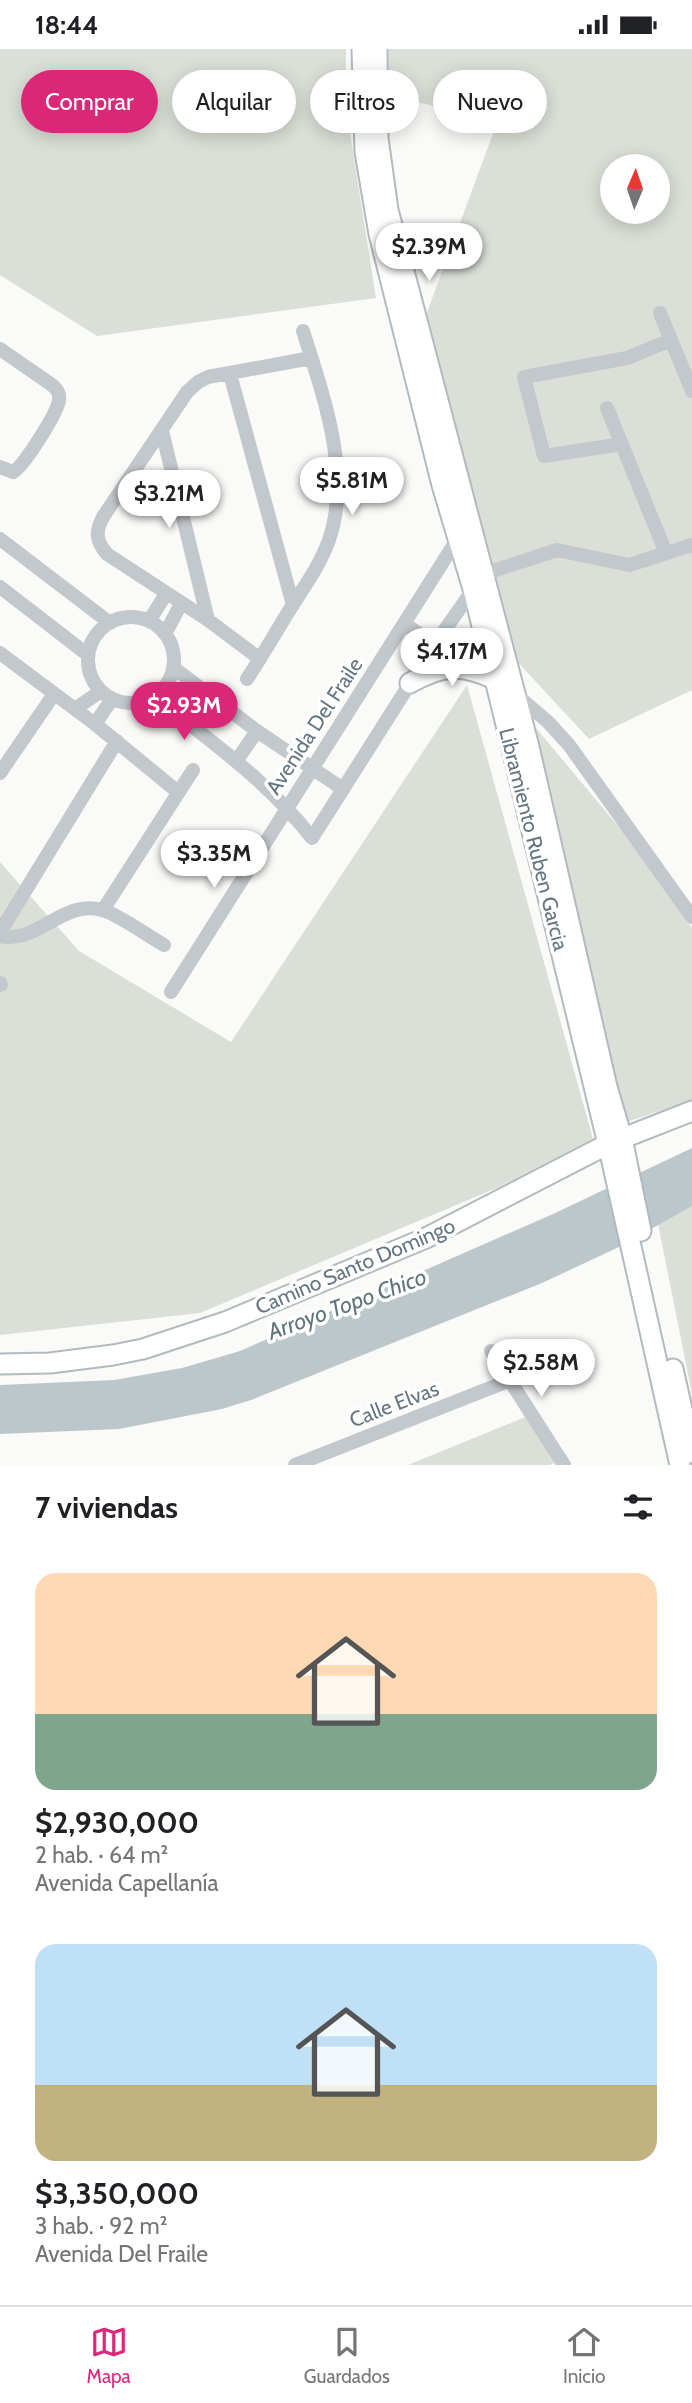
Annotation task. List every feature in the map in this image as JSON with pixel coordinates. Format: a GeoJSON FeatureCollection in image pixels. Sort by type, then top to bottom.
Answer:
{"type":"FeatureCollection","features":[{"type":"Feature","properties":{"kind":"street","name":"Libramiento Ruben Garcia"},"geometry":{"type":"LineString","coordinates":[[362,49],[363,126],[373,206],[442,485],[458,538],[478,581],[513,692],[540,794],[607,1087],[608,1144]]}},
{"type":"Feature","properties":{"kind":"street","name":"Libramiento Ruben Garcia"},"geometry":{"type":"LineString","coordinates":[[377,49],[378,138],[388,211],[470,519],[495,679],[608,1144],[619,1163],[692,1453]]}},
{"type":"Feature","properties":{"kind":"street"},"geometry":{"type":"LineString","coordinates":[[660,313],[692,391]]}},
{"type":"Feature","properties":{"kind":"street"},"geometry":{"type":"LineString","coordinates":[[247,679],[318,566],[329,539],[337,491],[329,423],[303,331]]}},
{"type":"Feature","properties":{"kind":"street"},"geometry":{"type":"LineString","coordinates":[[622,444],[544,456],[524,377],[627,358],[671,340]]}},
{"type":"Feature","properties":{"kind":"street"},"geometry":{"type":"LineString","coordinates":[[0,349],[52,385],[59,394],[54,413],[21,466],[6,470]]}},
{"type":"Feature","properties":{"kind":"street"},"geometry":{"type":"LineString","coordinates":[[260,659],[107,554],[97,539],[97,531],[103,517],[187,391],[198,381],[311,358]]}},
{"type":"Feature","properties":{"kind":"street"},"geometry":{"type":"LineString","coordinates":[[230,374],[293,605]]}},
{"type":"Feature","properties":{"kind":"street"},"geometry":{"type":"LineString","coordinates":[[607,408],[666,553]]}},
{"type":"Feature","properties":{"kind":"street"},"geometry":{"type":"LineString","coordinates":[[162,431],[208,621]]}},
{"type":"Feature","properties":{"kind":"street","name":"Avenida Del Fraile"},"geometry":{"type":"LineString","coordinates":[[171,992],[470,519]]}},
{"type":"Feature","properties":{"kind":"street"},"geometry":{"type":"LineString","coordinates":[[0,539],[110,623]]}},
{"type":"Feature","properties":{"kind":"street"},"geometry":{"type":"LineString","coordinates":[[154,697],[237,760],[286,807],[312,838],[478,581],[557,550],[629,565],[692,545]]}},
{"type":"Feature","properties":{"kind":"street"},"geometry":{"type":"LineString","coordinates":[[0,587],[88,655]]}},
{"type":"Feature","properties":{"kind":"street"},"geometry":{"type":"LineString","coordinates":[[149,621],[166,594]]}},
{"type":"Feature","properties":{"kind":"street"},"geometry":{"type":"LineString","coordinates":[[165,634],[181,604]]}},
{"type":"Feature","properties":{"kind":"street"},"geometry":{"type":"LineString","coordinates":[[123,618],[149,621],[165,634],[174,656],[174,668],[163,689],[154,697],[141,702],[126,703],[107,695],[93,680],[88,655],[92,642],[110,623],[123,618]]}},
{"type":"Feature","properties":{"kind":"street"},"geometry":{"type":"LineString","coordinates":[[404,624],[435,644]]}},
{"type":"Feature","properties":{"kind":"street"},"geometry":{"type":"LineString","coordinates":[[0,653],[117,741],[178,792]]}},
{"type":"Feature","properties":{"kind":"street"},"geometry":{"type":"LineString","coordinates":[[174,668],[257,731],[343,789]]}},
{"type":"Feature","properties":{"kind":"street"},"geometry":{"type":"LineString","coordinates":[[410,683],[443,668],[468,669],[495,679]]}},
{"type":"Feature","properties":{"kind":"street"},"geometry":{"type":"LineString","coordinates":[[513,692],[548,722],[569,745],[692,917]]}},
{"type":"Feature","properties":{"kind":"street"},"geometry":{"type":"LineString","coordinates":[[0,773],[54,694]]}},
{"type":"Feature","properties":{"kind":"street"},"geometry":{"type":"LineString","coordinates":[[75,709],[107,695]]}},
{"type":"Feature","properties":{"kind":"street"},"geometry":{"type":"LineString","coordinates":[[95,724],[107,695]]}},
{"type":"Feature","properties":{"kind":"street"},"geometry":{"type":"LineString","coordinates":[[237,760],[257,731]]}},
{"type":"Feature","properties":{"kind":"street"},"geometry":{"type":"LineString","coordinates":[[117,741],[0,934],[13,938],[24,936],[65,912],[103,910],[164,945]]}},
{"type":"Feature","properties":{"kind":"street"},"geometry":{"type":"LineString","coordinates":[[103,910],[193,770]]}},
{"type":"Feature","properties":{"kind":"street","name":"Camino Santo Domingo"},"geometry":{"type":"LineString","coordinates":[[0,1364],[50,1363],[113,1355],[225,1322],[426,1238],[608,1144],[692,1111]]}},
{"type":"Feature","properties":{"kind":"street","name":"Libramiento Ruben Garcia"},"geometry":{"type":"LineString","coordinates":[[637,1242],[680,1465]]}},
{"type":"Feature","properties":{"kind":"street"},"geometry":{"type":"LineString","coordinates":[[491,1352],[564,1465]]}},
{"type":"Feature","properties":{"kind":"street","name":"Calle Elvas"},"geometry":{"type":"LineString","coordinates":[[295,1465],[508,1381]]}},
{"type":"Feature","properties":{"kind":"shaded area"},"geometry":{"type":"Polygon","coordinates":[[[0,49],[346,49],[346,70],[310,70],[310,133],[350,133],[376,298],[97,336],[0,275],[0,49]]]}},
{"type":"Feature","properties":{"kind":"shaded area"},"geometry":{"type":"Polygon","coordinates":[[[389,49],[692,49],[692,690],[589,739],[512,656],[426,315],[493,133],[547,133],[547,70],[433,70],[433,106],[419,103],[419,70],[389,70],[389,49]]]}},
{"type":"Feature","properties":{"kind":"shaded area"},"geometry":{"type":"Polygon","coordinates":[[[467,685],[593,1139],[499,1187],[200,1313],[0,1335],[0,862],[79,951],[231,1042],[467,685]]]}},
{"type":"Feature","properties":{"kind":"shaded area"},"geometry":{"type":"Polygon","coordinates":[[[536,728],[638,850],[692,928],[692,1100],[624,1123],[536,728]]]}},
{"type":"Feature","properties":{"kind":"shaded area"},"geometry":{"type":"Polygon","coordinates":[[[692,1148],[692,1206],[619,1247],[542,1283],[251,1400],[222,1409],[119,1429],[0,1434],[0,1385],[114,1380],[182,1368],[240,1351],[553,1214],[692,1148]]]}},
{"type":"Feature","properties":{"kind":"shaded area"},"geometry":{"type":"Polygon","coordinates":[[[692,1206],[692,1394],[658,1224],[692,1206]]]}},
{"type":"Feature","properties":{"kind":"shaded area"},"geometry":{"type":"Polygon","coordinates":[[[528,1416],[556,1462],[550,1465],[408,1465],[528,1416]]]}},
{"type":"Feature","properties":{"kind":"water label","name":"Arroyo Topo Chico"},"geometry":{"type":"Point","coordinates":[347,1304]}}]}
